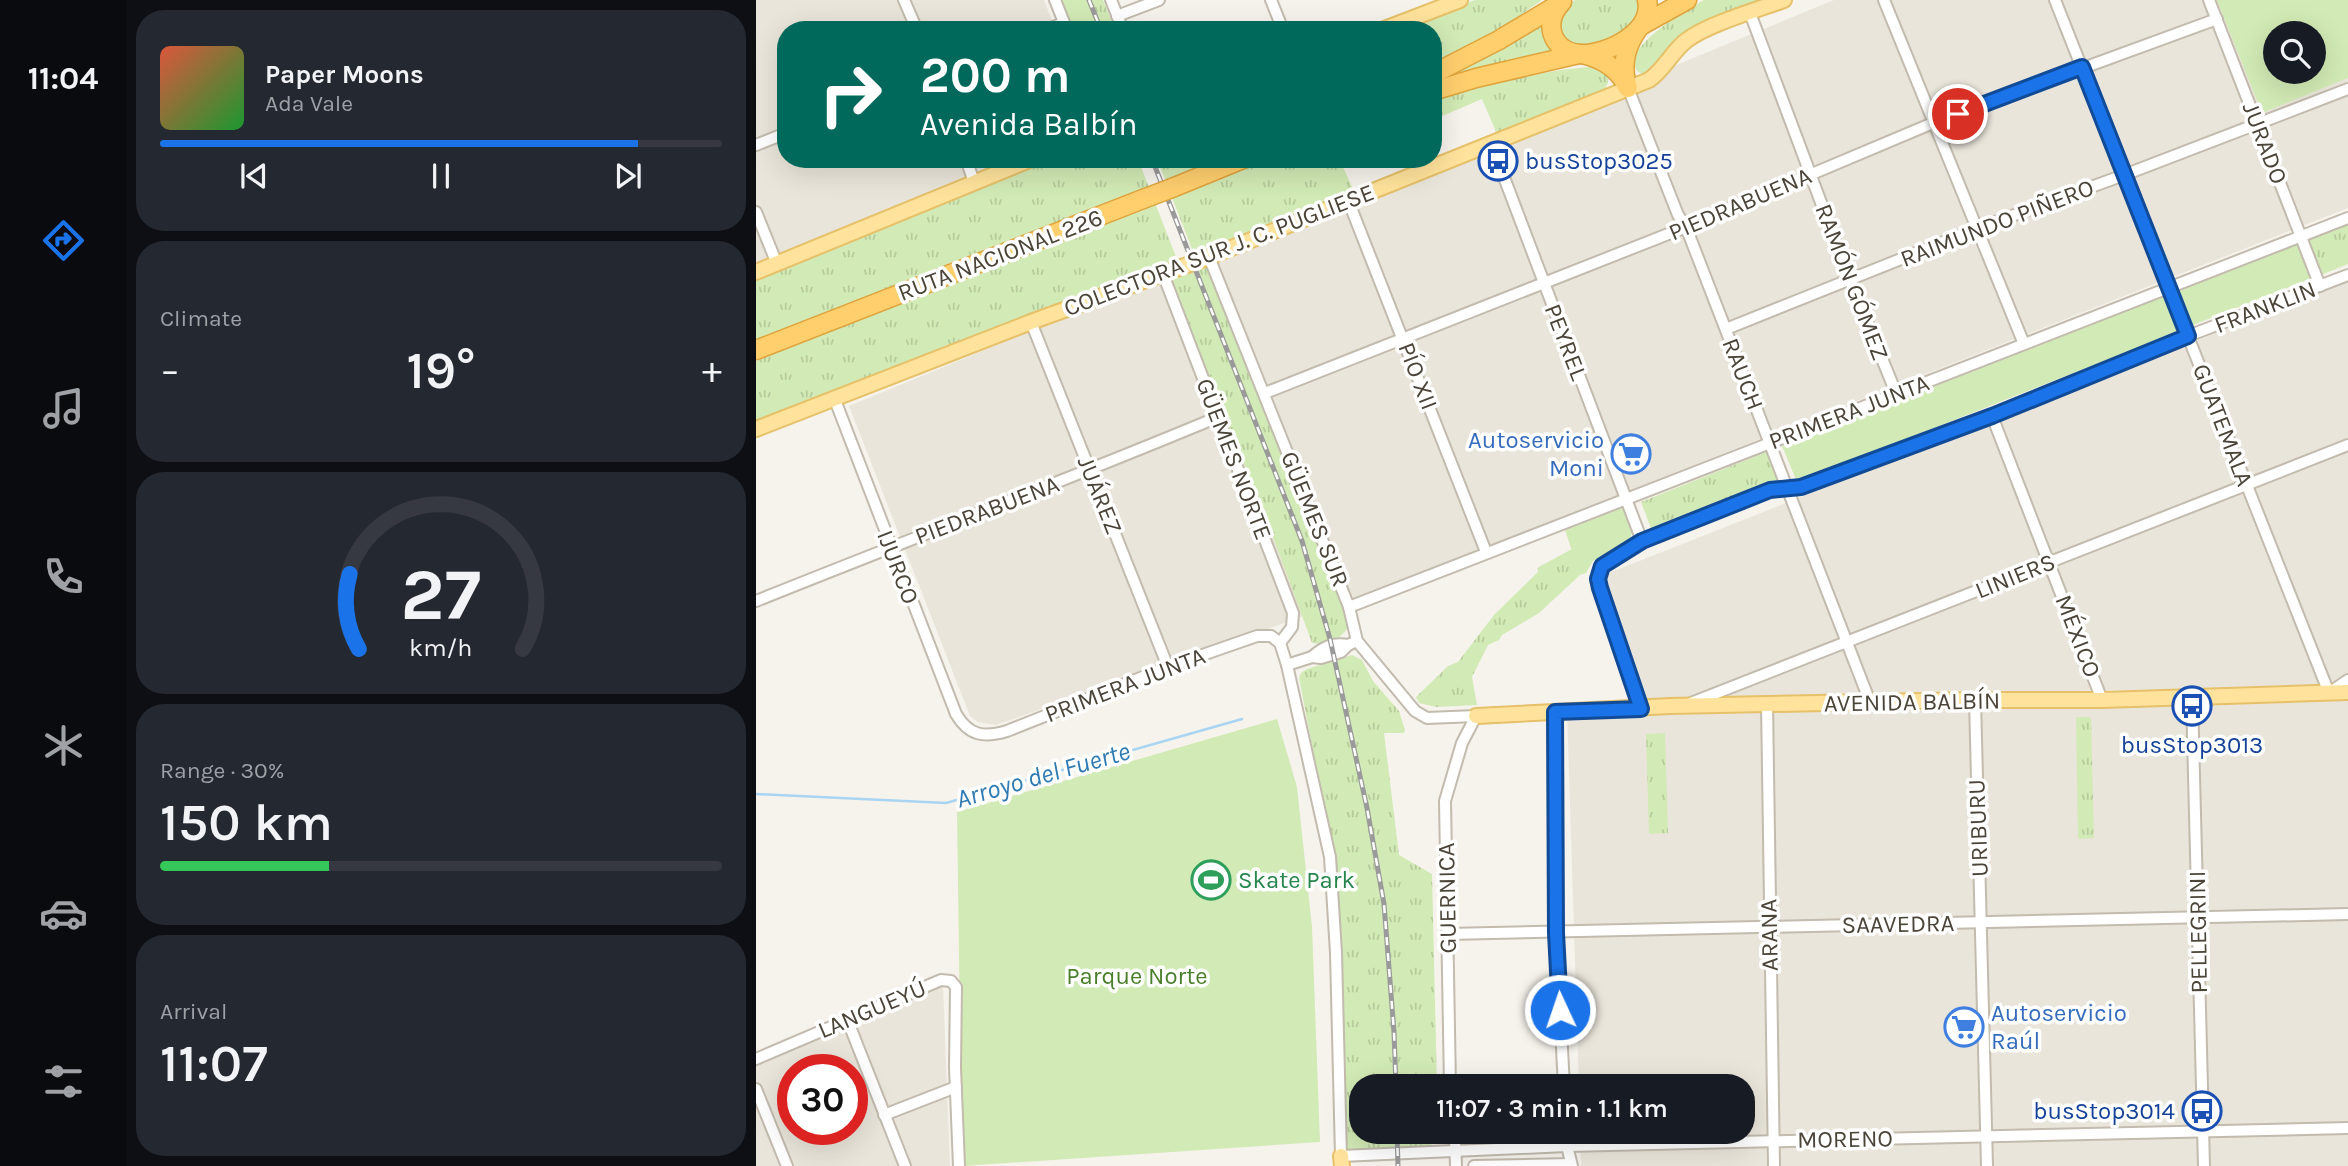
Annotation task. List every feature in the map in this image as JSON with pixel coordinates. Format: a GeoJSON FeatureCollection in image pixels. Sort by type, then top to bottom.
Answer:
{"type":"FeatureCollection","features":[{"type":"Feature","properties":{"kind":"highway"},"geometry":{"type":"LineString","coordinates":[[1628,88],[1623,64],[1628,47],[1647,13],[1647,0]]}},
{"type":"Feature","properties":{"kind":"highway"},"geometry":{"type":"LineString","coordinates":[[1442,88],[1612,46],[1687,0]]}},
{"type":"Feature","properties":{"kind":"highway"},"geometry":{"type":"LineString","coordinates":[[1564,1],[1552,17],[1550,32],[1558,44],[1567,50],[1597,58],[1614,69],[1628,88]]}},
{"type":"Feature","properties":{"kind":"highway"},"geometry":{"type":"LineString","coordinates":[[1442,69],[1490,45],[1564,1]]}},
{"type":"Feature","properties":{"kind":"highway","name":"RUTA NACIONAL 226"},"geometry":{"type":"LineString","coordinates":[[756,351],[1221,168]]}},
{"type":"Feature","properties":{"kind":"main road"},"geometry":{"type":"LineString","coordinates":[[1401,21],[1438,4],[1460,0]]}},
{"type":"Feature","properties":{"kind":"main road","name":"COLECTORA SUR J. C. PUGLIESE"},"geometry":{"type":"LineString","coordinates":[[1442,163],[1656,75],[1678,48],[1695,35],[1784,0]]}},
{"type":"Feature","properties":{"kind":"main road"},"geometry":{"type":"LineString","coordinates":[[756,272],[1010,168]]}},
{"type":"Feature","properties":{"kind":"main road","name":"COLECTORA SUR J. C. PUGLIESE"},"geometry":{"type":"LineString","coordinates":[[756,429],[1031,322],[1209,257],[1428,168]]}},
{"type":"Feature","properties":{"kind":"main road","name":"AVENIDA BALBÍN"},"geometry":{"type":"LineString","coordinates":[[1476,716],[1682,706],[2102,700],[2348,692]]}},
{"type":"Feature","properties":{"kind":"street"},"geometry":{"type":"LineString","coordinates":[[904,0],[913,21]]}},
{"type":"Feature","properties":{"kind":"street"},"geometry":{"type":"LineString","coordinates":[[1055,0],[1063,21]]}},
{"type":"Feature","properties":{"kind":"street"},"geometry":{"type":"LineString","coordinates":[[1111,0],[1120,21]]}},
{"type":"Feature","properties":{"kind":"street"},"geometry":{"type":"LineString","coordinates":[[1118,16],[1159,0]]}},
{"type":"Feature","properties":{"kind":"street"},"geometry":{"type":"LineString","coordinates":[[1271,0],[1279,21]]}},
{"type":"Feature","properties":{"kind":"street"},"geometry":{"type":"LineString","coordinates":[[1884,0],[2024,344]]}},
{"type":"Feature","properties":{"kind":"street","name":"GUATEMALA"},"geometry":{"type":"LineString","coordinates":[[2055,0],[2329,693]]}},
{"type":"Feature","properties":{"kind":"street","name":"JURADO"},"geometry":{"type":"LineString","coordinates":[[2209,0],[2320,286]]}},
{"type":"Feature","properties":{"kind":"street","name":"RAMÓN GÓMEZ"},"geometry":{"type":"LineString","coordinates":[[1750,13],[1896,393]]}},
{"type":"Feature","properties":{"kind":"street","name":"PIEDRABUENA"},"geometry":{"type":"LineString","coordinates":[[1265,393],[1686,227],[1933,123],[2217,19]]}},
{"type":"Feature","properties":{"kind":"street","name":"RAUCH"},"geometry":{"type":"LineString","coordinates":[[1628,88],[1678,215],[1686,227],[1870,702]]}},
{"type":"Feature","properties":{"kind":"street","name":"RAIMUNDO PIÑERO"},"geometry":{"type":"LineString","coordinates":[[1726,329],[1976,229],[2348,89]]}},
{"type":"Feature","properties":{"kind":"street"},"geometry":{"type":"LineString","coordinates":[[756,145],[777,137]]}},
{"type":"Feature","properties":{"kind":"street","name":"PEYREL"},"geometry":{"type":"LineString","coordinates":[[1491,143],[1642,541]]}},
{"type":"Feature","properties":{"kind":"street"},"geometry":{"type":"LineString","coordinates":[[969,168],[974,183]]}},
{"type":"Feature","properties":{"kind":"street","name":"PÍO XII"},"geometry":{"type":"LineString","coordinates":[[1348,200],[1486,552]]}},
{"type":"Feature","properties":{"kind":"street"},"geometry":{"type":"LineString","coordinates":[[756,212],[777,264]]}},
{"type":"Feature","properties":{"kind":"street","name":"PRIMERA JUNTA"},"geometry":{"type":"LineString","coordinates":[[1349,607],[2348,218]]}},
{"type":"Feature","properties":{"kind":"street","name":"GÜEMES SUR"},"geometry":{"type":"LineString","coordinates":[[1209,257],[1349,607],[1352,643],[1419,715],[1437,718],[1476,716]]}},
{"type":"Feature","properties":{"kind":"street","name":"GÜEMES NORTE"},"geometry":{"type":"LineString","coordinates":[[1163,274],[1293,613],[1292,627],[1280,643]]}},
{"type":"Feature","properties":{"kind":"street","name":"FRANKLIN"},"geometry":{"type":"LineString","coordinates":[[1641,709],[1600,588],[1600,569],[1606,562],[1642,541],[1770,490],[1801,487],[1992,416],[2188,336],[2348,275]]}},
{"type":"Feature","properties":{"kind":"street","name":"JUÁREZ"},"geometry":{"type":"LineString","coordinates":[[1031,322],[1168,667]]}},
{"type":"Feature","properties":{"kind":"street","name":"IJURCO"},"geometry":{"type":"LineString","coordinates":[[835,400],[956,714],[968,730]]}},
{"type":"Feature","properties":{"kind":"street","name":"PIEDRABUENA"},"geometry":{"type":"LineString","coordinates":[[756,601],[1090,470],[1218,416]]}},
{"type":"Feature","properties":{"kind":"street","name":"MÉXICO"},"geometry":{"type":"LineString","coordinates":[[1992,416],[2102,700]]}},
{"type":"Feature","properties":{"kind":"street","name":"LINIERS"},"geometry":{"type":"LineString","coordinates":[[1682,706],[2348,445]]}},
{"type":"Feature","properties":{"kind":"street","name":"PRIMERA JUNTA"},"geometry":{"type":"LineString","coordinates":[[968,730],[988,734],[1007,731],[1168,667],[1257,636],[1271,636],[1280,643]]}},
{"type":"Feature","properties":{"kind":"street"},"geometry":{"type":"LineString","coordinates":[[1280,643],[1330,857],[1336,953],[1342,1161]]}},
{"type":"Feature","properties":{"kind":"street"},"geometry":{"type":"LineString","coordinates":[[1287,665],[1312,657],[1321,648],[1338,643],[1352,643]]}},
{"type":"Feature","properties":{"kind":"street"},"geometry":{"type":"LineString","coordinates":[[2329,693],[2348,680]]}},
{"type":"Feature","properties":{"kind":"street","name":"PELLEGRINI"},"geometry":{"type":"LineString","coordinates":[[2192,697],[2204,1166]]}},
{"type":"Feature","properties":{"kind":"street","name":"URIBURU"},"geometry":{"type":"LineString","coordinates":[[1975,700],[1987,1166]]}},
{"type":"Feature","properties":{"kind":"street","name":"ARANA"},"geometry":{"type":"LineString","coordinates":[[1766,704],[1774,1166]]}},
{"type":"Feature","properties":{"kind":"street"},"geometry":{"type":"LineString","coordinates":[[1555,712],[1556,933],[1563,1074]]}},
{"type":"Feature","properties":{"kind":"street","name":"GUERNICA"},"geometry":{"type":"LineString","coordinates":[[1450,1074],[1445,802],[1462,743],[1476,716]]}},
{"type":"Feature","properties":{"kind":"street","name":"SAAVEDRA"},"geometry":{"type":"LineString","coordinates":[[1448,934],[2348,914]]}},
{"type":"Feature","properties":{"kind":"street","name":"LANGUEYÚ"},"geometry":{"type":"LineString","coordinates":[[756,1059],[941,980],[951,981],[956,988],[956,1087]]}},
{"type":"Feature","properties":{"kind":"street"},"geometry":{"type":"LineString","coordinates":[[847,1019],[905,1166]]}},
{"type":"Feature","properties":{"kind":"street"},"geometry":{"type":"LineString","coordinates":[[884,1115],[956,1087],[959,1166]]}},
{"type":"Feature","properties":{"kind":"street"},"geometry":{"type":"LineString","coordinates":[[756,1089],[787,1166]]}},
{"type":"Feature","properties":{"kind":"street","name":"MORENO"},"geometry":{"type":"LineString","coordinates":[[1342,1161],[1438,1150],[2348,1128]]}},
{"type":"Feature","properties":{"kind":"street"},"geometry":{"type":"LineString","coordinates":[[1438,1150],[1443,1144]]}},
{"type":"Feature","properties":{"kind":"street"},"geometry":{"type":"LineString","coordinates":[[1455,1144],[1456,1166]]}},
{"type":"Feature","properties":{"kind":"street"},"geometry":{"type":"LineString","coordinates":[[1474,1166],[1571,1165],[1567,1146]]}},
{"type":"Feature","properties":{"kind":"shaded area"},"geometry":{"type":"Polygon","coordinates":[[[756,0],[1044,0],[1052,21],[777,21],[777,168],[998,168],[756,269],[756,0]]]}},
{"type":"Feature","properties":{"kind":"shaded area"},"geometry":{"type":"Polygon","coordinates":[[[1834,0],[2348,0],[2348,208],[1358,597],[996,725],[978,722],[970,716],[849,406],[1426,168],[1442,168],[1442,162],[1834,0]]]}},
{"type":"Feature","properties":{"kind":"shaded area"},"geometry":{"type":"Polygon","coordinates":[[[2348,281],[2348,686],[1646,699],[1604,575],[2348,281]]]}},
{"type":"Feature","properties":{"kind":"shaded area"},"geometry":{"type":"Polygon","coordinates":[[[2348,691],[2348,1166],[1581,1166],[1580,1144],[1755,1144],[1755,1074],[1579,1074],[1567,711],[2348,691]]]}},
{"type":"Feature","properties":{"kind":"shaded area"},"geometry":{"type":"Polygon","coordinates":[[[943,985],[950,1166],[756,1166],[756,1061],[943,985]]]}},
{"type":"Feature","properties":{"kind":"green space"},"geometry":{"type":"Polygon","coordinates":[[[1061,0],[1103,0],[1111,21],[1069,21],[1061,0]]]}},
{"type":"Feature","properties":{"kind":"green space"},"geometry":{"type":"Polygon","coordinates":[[[1475,0],[1542,0],[1499,30],[1442,59],[1442,21],[1422,21],[1475,0]]]}},
{"type":"Feature","properties":{"kind":"green space"},"geometry":{"type":"Polygon","coordinates":[[[1575,0],[1640,0],[1642,7],[1630,30],[1599,44],[1578,47],[1562,41],[1557,15],[1575,0]]]}},
{"type":"Feature","properties":{"kind":"green space"},"geometry":{"type":"Polygon","coordinates":[[[1704,0],[1771,0],[1708,24],[1647,75],[1638,72],[1632,63],[1643,44],[1662,27],[1704,0]]]}},
{"type":"Feature","properties":{"kind":"green space"},"geometry":{"type":"Polygon","coordinates":[[[2217,0],[2348,0],[2348,78],[2262,113],[2217,0]]]}},
{"type":"Feature","properties":{"kind":"green space"},"geometry":{"type":"Polygon","coordinates":[[[1544,17],[1559,55],[1442,86],[1442,73],[1544,17]]]}},
{"type":"Feature","properties":{"kind":"green space"},"geometry":{"type":"Polygon","coordinates":[[[1600,66],[1608,78],[1607,84],[1603,91],[1497,134],[1482,99],[1442,116],[1442,98],[1515,78],[1600,66]]]}},
{"type":"Feature","properties":{"kind":"green space"},"geometry":{"type":"Polygon","coordinates":[[[1032,168],[1141,168],[1178,262],[756,425],[756,361],[1145,206],[756,342],[756,280],[1032,168]]]}},
{"type":"Feature","properties":{"kind":"green space"},"geometry":{"type":"Polygon","coordinates":[[[1161,168],[1210,168],[1175,194],[1244,168],[1343,168],[1355,193],[1194,254],[1161,168]]]}},
{"type":"Feature","properties":{"kind":"green space"},"geometry":{"type":"Polygon","coordinates":[[[2348,224],[2348,264],[2321,275],[2307,240],[2348,224]]]}},
{"type":"Feature","properties":{"kind":"green space"},"geometry":{"type":"Polygon","coordinates":[[[2298,243],[2312,278],[2193,325],[2179,290],[2298,243]]]}},
{"type":"Feature","properties":{"kind":"green space"},"geometry":{"type":"Polygon","coordinates":[[[1207,263],[1344,608],[1348,627],[1337,638],[1328,642],[1312,643],[1173,285],[1172,278],[1207,263]]]}},
{"type":"Feature","properties":{"kind":"green space"},"geometry":{"type":"Polygon","coordinates":[[[2166,295],[2180,331],[1797,482],[1782,446],[2166,295]]]}},
{"type":"Feature","properties":{"kind":"green space"},"geometry":{"type":"Polygon","coordinates":[[[1769,451],[1780,480],[1652,531],[1641,502],[1769,451]]]}},
{"type":"Feature","properties":{"kind":"green space"},"geometry":{"type":"Polygon","coordinates":[[[1622,508],[1632,523],[1629,541],[1593,561],[1586,573],[1580,575],[1565,530],[1622,508]]]}},
{"type":"Feature","properties":{"kind":"green space"},"geometry":{"type":"Polygon","coordinates":[[[1572,549],[1580,575],[1539,613],[1488,645],[1472,677],[1477,705],[1436,707],[1419,703],[1416,697],[1448,666],[1458,662],[1494,615],[1538,572],[1537,568],[1572,549]]]}},
{"type":"Feature","properties":{"kind":"green space"},"geometry":{"type":"Polygon","coordinates":[[[1352,655],[1362,660],[1373,681],[1399,711],[1405,730],[1404,733],[1384,733],[1399,855],[1432,874],[1437,1074],[1349,1074],[1349,1144],[1431,1144],[1426,1147],[1344,1151],[1335,864],[1299,678],[1307,669],[1352,655]]]}},
{"type":"Feature","properties":{"kind":"green space"},"geometry":{"type":"Polygon","coordinates":[[[2076,717],[2091,717],[2094,838],[2078,839],[2076,717]]]}},
{"type":"Feature","properties":{"kind":"green space","name":"Parque Norte"},"geometry":{"type":"Polygon","coordinates":[[[1277,719],[1297,787],[1312,927],[1320,1142],[962,1166],[957,812],[1277,719]]]}},
{"type":"Feature","properties":{"kind":"green space"},"geometry":{"type":"Polygon","coordinates":[[[1665,733],[1668,833],[1649,834],[1646,734],[1665,733]]]}},
{"type":"Feature","properties":{"kind":"waterway","name":"Arroyo del Fuerte"},"geometry":{"type":"LineString","coordinates":[[756,794],[946,803],[1242,719]]}},
{"type":"Feature","properties":{"kind":"railway"},"geometry":{"type":"LineString","coordinates":[[1089,0],[1097,21]]}},
{"type":"Feature","properties":{"kind":"railway"},"geometry":{"type":"LineString","coordinates":[[1156,168],[1302,541],[1330,639],[1367,808],[1384,904],[1396,1074]]}},
{"type":"Feature","properties":{"kind":"railway"},"geometry":{"type":"LineString","coordinates":[[1397,1144],[1398,1166]]}},
{"type":"Feature","properties":{"kind":"place","name":"busStop3025"},"geometry":{"type":"Point","coordinates":[1498,161]}},
{"type":"Feature","properties":{"kind":"place","name":"Autoservicio Moni"},"geometry":{"type":"Point","coordinates":[1631,454]}},
{"type":"Feature","properties":{"kind":"place","name":"busStop3013"},"geometry":{"type":"Point","coordinates":[2192,706]}},
{"type":"Feature","properties":{"kind":"place","name":"Skate Park"},"geometry":{"type":"Point","coordinates":[1211,880]}},
{"type":"Feature","properties":{"kind":"place","name":"Autoservicio Raúl"},"geometry":{"type":"Point","coordinates":[1964,1027]}},
{"type":"Feature","properties":{"kind":"place","name":"busStop3014"},"geometry":{"type":"Point","coordinates":[2202,1111]}},
{"type":"Feature","properties":{"kind":"route"},"geometry":{"type":"LineString","coordinates":[[1560,1010],[1556,933],[1555,712],[1641,709],[1600,588],[1598,579],[1602,566],[1642,541],[1770,490],[1801,487],[1992,416],[2188,336],[2082,67],[1958,114]]}}]}
